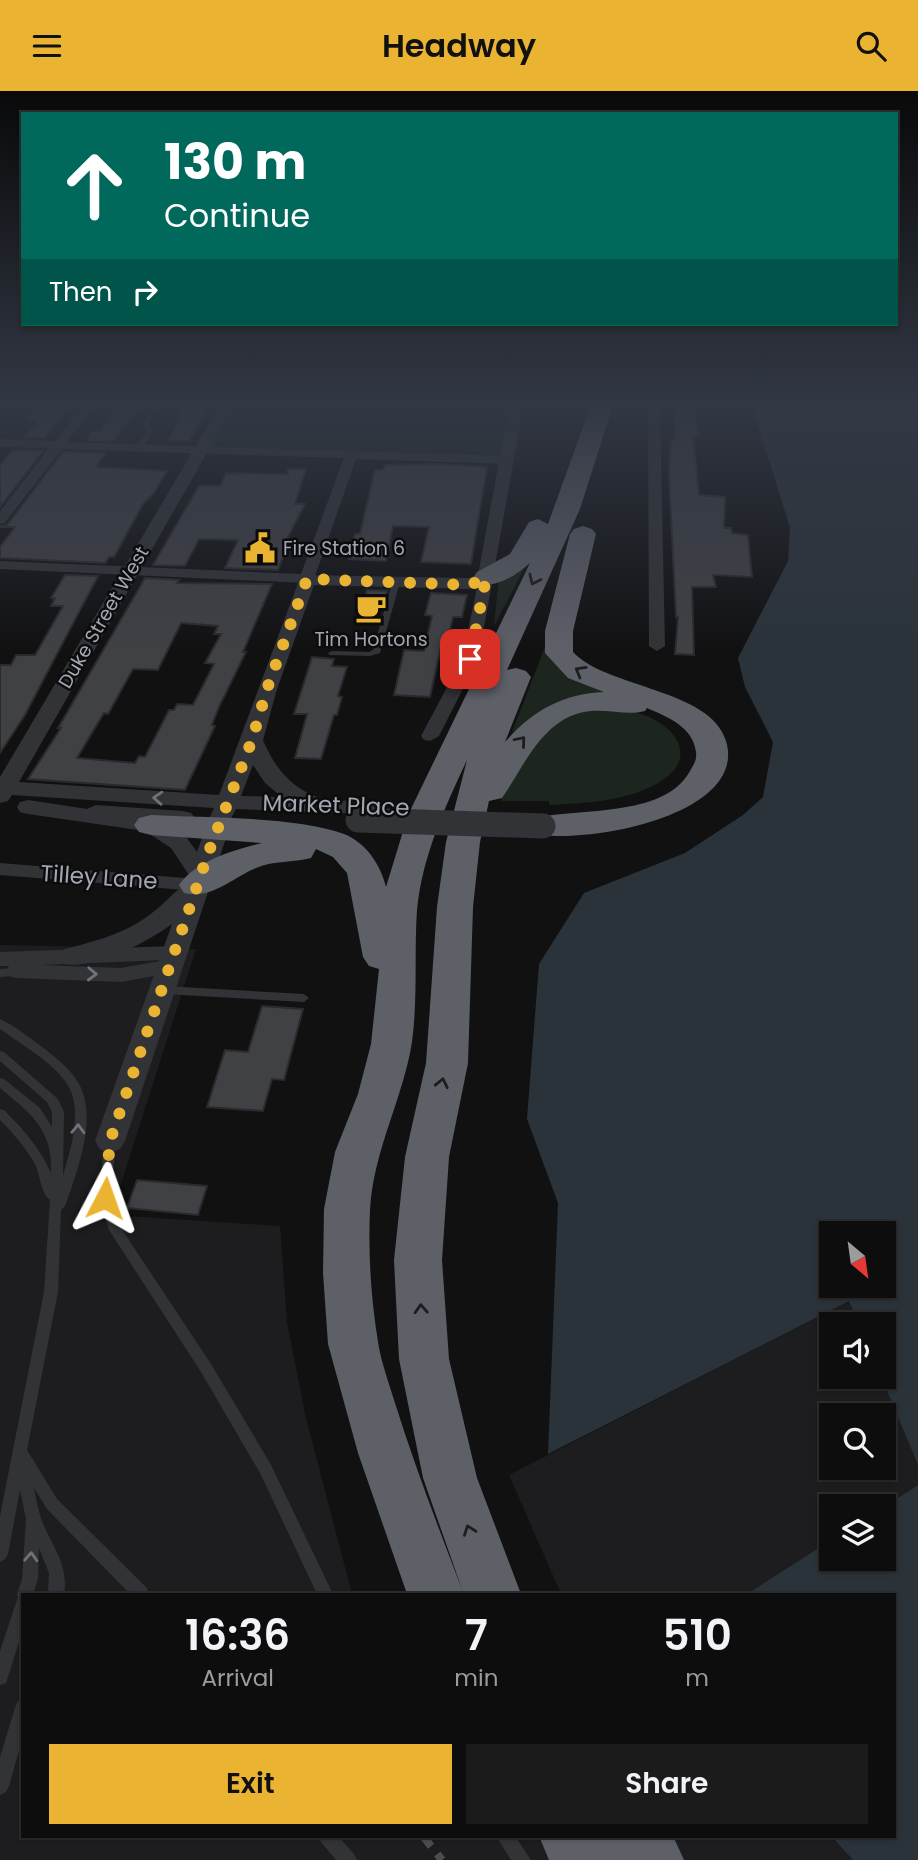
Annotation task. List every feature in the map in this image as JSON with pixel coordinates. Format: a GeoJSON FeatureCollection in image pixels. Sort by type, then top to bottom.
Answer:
{"type":"FeatureCollection","features":[{"type":"Feature","properties":{"kind":"highway"},"geometry":{"type":"LineString","coordinates":[[486,578],[507,570],[524,557],[554,485]]}},
{"type":"Feature","properties":{"kind":"highway"},"geometry":{"type":"LineString","coordinates":[[357,1152],[379,1094],[391,1044],[397,1000],[399,909],[407,870],[425,815],[438,751],[568,509],[576,485]]}},
{"type":"Feature","properties":{"kind":"highway"},"geometry":{"type":"LineString","coordinates":[[545,818],[601,821],[658,808],[680,798],[698,785],[712,757],[710,742],[692,718],[674,706],[575,670],[559,653],[559,631],[583,534],[599,485]]}},
{"type":"Feature","properties":{"kind":"highway"},"geometry":{"type":"LineString","coordinates":[[492,1593],[450,1478],[424,1359],[418,1260],[427,1157],[447,1063],[455,907],[463,842],[481,765],[498,716],[583,534]]}},
{"type":"Feature","properties":{"kind":"highway"},"geometry":{"type":"LineString","coordinates":[[463,842],[518,742],[544,718],[580,704],[626,703],[667,717],[689,739],[693,753],[689,765],[672,785],[653,795],[545,818]]}},
{"type":"Feature","properties":{"kind":"highway"},"geometry":{"type":"LineString","coordinates":[[384,1453],[369,1310],[371,1226],[383,1154],[411,1045],[416,1004],[418,915],[438,751]]}},
{"type":"Feature","properties":{"kind":"highway"},"geometry":{"type":"LineString","coordinates":[[151,825],[221,817],[315,836],[333,842],[356,859],[364,870],[381,944],[384,984],[382,1025],[369,1080],[347,1209],[347,1273],[353,1344],[384,1453],[435,1593]]}},
{"type":"Feature","properties":{"kind":"highway"},"geometry":{"type":"LineString","coordinates":[[199,879],[249,857],[290,849],[325,856],[354,874],[370,891]]}},
{"type":"Feature","properties":{"kind":"highway"},"geometry":{"type":"LineString","coordinates":[[572,1838],[587,1860]]}},
{"type":"Feature","properties":{"kind":"highway"},"geometry":{"type":"LineString","coordinates":[[635,1838],[651,1860]]}},
{"type":"Feature","properties":{"kind":"street"},"geometry":{"type":"LineString","coordinates":[[0,520],[27,485]]}},
{"type":"Feature","properties":{"kind":"street","name":"Duke Street West"},"geometry":{"type":"LineString","coordinates":[[1,794],[180,485]]}},
{"type":"Feature","properties":{"kind":"street"},"geometry":{"type":"LineString","coordinates":[[110,1141],[199,879],[252,740],[267,689],[341,485]]}},
{"type":"Feature","properties":{"kind":"street"},"geometry":{"type":"LineString","coordinates":[[438,751],[470,659],[503,485]]}},
{"type":"Feature","properties":{"kind":"street"},"geometry":{"type":"LineString","coordinates":[[653,485],[657,646]]}},
{"type":"Feature","properties":{"kind":"street"},"geometry":{"type":"LineString","coordinates":[[0,565],[470,585],[486,578]]}},
{"type":"Feature","properties":{"kind":"street"},"geometry":{"type":"LineString","coordinates":[[252,740],[262,765],[276,782],[294,794],[330,805]]}},
{"type":"Feature","properties":{"kind":"street","name":"Market Place"},"geometry":{"type":"LineString","coordinates":[[1,794],[221,817],[330,805],[361,813]]}},
{"type":"Feature","properties":{"kind":"street","name":"Market Place"},"geometry":{"type":"LineString","coordinates":[[1,794],[28,807],[221,817],[361,813],[545,818]]}},
{"type":"Feature","properties":{"kind":"street"},"geometry":{"type":"LineString","coordinates":[[28,807],[151,825],[179,843],[199,879]]}},
{"type":"Feature","properties":{"kind":"street","name":"Tilley Lane"},"geometry":{"type":"LineString","coordinates":[[0,869],[199,879]]}},
{"type":"Feature","properties":{"kind":"street"},"geometry":{"type":"LineString","coordinates":[[0,959],[68,957],[102,951],[150,930],[172,912],[199,879]]}},
{"type":"Feature","properties":{"kind":"street"},"geometry":{"type":"LineString","coordinates":[[68,957],[168,970]]}},
{"type":"Feature","properties":{"kind":"street"},"geometry":{"type":"LineString","coordinates":[[0,971],[121,975],[168,970]]}},
{"type":"Feature","properties":{"kind":"lane"},"geometry":{"type":"LineString","coordinates":[[332,653],[370,654],[377,651],[396,582]]}},
{"type":"Feature","properties":{"kind":"lane"},"geometry":{"type":"LineString","coordinates":[[168,970],[304,997]]}},
{"type":"Feature","properties":{"kind":"lane"},"geometry":{"type":"LineString","coordinates":[[0,1023],[54,1065],[75,1087],[79,1107],[78,1149],[55,1218]]}},
{"type":"Feature","properties":{"kind":"lane"},"geometry":{"type":"LineString","coordinates":[[0,1055],[52,1099],[58,1112],[51,1291],[0,1554]]}},
{"type":"Feature","properties":{"kind":"lane"},"geometry":{"type":"LineString","coordinates":[[0,1081],[36,1111],[43,1120],[58,1154]]}},
{"type":"Feature","properties":{"kind":"lane"},"geometry":{"type":"LineString","coordinates":[[0,1113],[35,1150],[48,1174],[55,1218]]}},
{"type":"Feature","properties":{"kind":"lane"},"geometry":{"type":"LineString","coordinates":[[110,1141],[105,1198],[115,1230],[206,1368],[265,1468],[325,1593]]}},
{"type":"Feature","properties":{"kind":"lane"},"geometry":{"type":"LineString","coordinates":[[20,1451],[33,1519],[30,1579],[26,1593]]}},
{"type":"Feature","properties":{"kind":"lane"},"geometry":{"type":"LineString","coordinates":[[20,1451],[52,1504],[140,1593]]}},
{"type":"Feature","properties":{"kind":"lane"},"geometry":{"type":"LineString","coordinates":[[0,1520],[9,1506]]}},
{"type":"Feature","properties":{"kind":"lane"},"geometry":{"type":"LineString","coordinates":[[33,1519],[53,1556],[58,1586],[56,1593]]}},
{"type":"Feature","properties":{"kind":"lane"},"geometry":{"type":"LineString","coordinates":[[0,1677],[21,1609]]}},
{"type":"Feature","properties":{"kind":"lane"},"geometry":{"type":"LineString","coordinates":[[0,1786],[21,1715]]}},
{"type":"Feature","properties":{"kind":"lane"},"geometry":{"type":"LineString","coordinates":[[329,1838],[348,1860]]}},
{"type":"Feature","properties":{"kind":"lane"},"geometry":{"type":"LineString","coordinates":[[506,1838],[522,1860]]}},
{"type":"Feature","properties":{"kind":"shaded area"},"geometry":{"type":"Polygon","coordinates":[[[777,485],[918,485],[918,1465],[896,1413],[896,1403],[892,1403],[886,1389],[896,1389],[896,1312],[854,1312],[849,1301],[827,1312],[819,1312],[819,1316],[548,1454],[558,1203],[527,1119],[539,964],[584,893],[685,853],[743,815],[763,797],[773,742],[745,687],[738,658],[788,561],[790,528],[777,485]]]}},
{"type":"Feature","properties":{"kind":"shaded area"},"geometry":{"type":"Polygon","coordinates":[[[525,567],[494,626],[499,578],[525,567]]]}},
{"type":"Feature","properties":{"kind":"shaded area"},"geometry":{"type":"Polygon","coordinates":[[[548,639],[549,656],[564,672],[624,696],[512,732],[548,639]]]}},
{"type":"Feature","properties":{"kind":"shaded area"},"geometry":{"type":"Polygon","coordinates":[[[590,709],[644,715],[667,728],[679,745],[678,765],[658,783],[619,798],[549,805],[549,801],[501,801],[516,761],[549,723],[590,709]]]}},
{"type":"Feature","properties":{"kind":"shaded area"},"geometry":{"type":"Polygon","coordinates":[[[0,945],[196,949],[111,1215],[280,1226],[287,1322],[305,1414],[352,1593],[21,1593],[21,1838],[833,1838],[853,1860],[0,1860],[0,945]]]}},
{"type":"Feature","properties":{"kind":"shaded area"},"geometry":{"type":"Polygon","coordinates":[[[849,1301],[854,1312],[828,1312],[849,1301]]]}},
{"type":"Feature","properties":{"kind":"shaded area"},"geometry":{"type":"Polygon","coordinates":[[[819,1316],[819,1389],[886,1389],[892,1403],[819,1403],[819,1480],[896,1480],[896,1413],[918,1465],[918,1485],[896,1499],[896,1494],[819,1494],[819,1548],[749,1593],[561,1593],[509,1475],[819,1316]]]}},
{"type":"Feature","properties":{"kind":"shaded area"},"geometry":{"type":"Polygon","coordinates":[[[918,1485],[918,1860],[853,1860],[833,1838],[896,1838],[896,1593],[749,1593],[819,1548],[819,1571],[896,1571],[896,1499],[918,1485]]]}},
{"type":"Feature","properties":{"kind":"building"},"geometry":{"type":"Polygon","coordinates":[[[0,485],[17,485],[0,507],[0,485]]]}},
{"type":"Feature","properties":{"kind":"building"},"geometry":{"type":"Polygon","coordinates":[[[38,485],[159,485],[143,504],[114,557],[109,557],[105,563],[0,558],[0,547],[15,527],[0,527],[7,525],[38,485]]]}},
{"type":"Feature","properties":{"kind":"building"},"geometry":{"type":"Polygon","coordinates":[[[301,485],[295,504],[305,504],[286,541],[289,541],[278,570],[225,568],[238,540],[199,539],[185,566],[153,565],[199,486],[301,485]]]}},
{"type":"Feature","properties":{"kind":"building"},"geometry":{"type":"Polygon","coordinates":[[[372,485],[484,485],[471,564],[421,562],[429,527],[393,526],[386,561],[349,559],[355,534],[360,534],[372,485]]]}},
{"type":"Feature","properties":{"kind":"building"},"geometry":{"type":"Polygon","coordinates":[[[669,485],[698,485],[699,495],[725,497],[724,528],[731,528],[732,533],[748,535],[752,577],[713,575],[716,587],[692,587],[694,655],[675,654],[676,617],[669,485]]]}},
{"type":"Feature","properties":{"kind":"building"},"geometry":{"type":"Polygon","coordinates":[[[65,575],[98,576],[25,715],[0,753],[0,665],[11,665],[16,655],[35,655],[63,606],[51,606],[55,598],[51,598],[65,575]]]}},
{"type":"Feature","properties":{"kind":"building"},"geometry":{"type":"Polygon","coordinates":[[[145,578],[179,580],[177,583],[272,584],[243,652],[246,652],[219,707],[212,725],[215,726],[185,790],[28,779],[61,728],[58,728],[145,578]],[[181,623],[158,670],[133,669],[108,714],[104,713],[77,758],[135,763],[139,756],[145,757],[169,710],[174,710],[177,704],[193,705],[214,664],[205,663],[221,634],[214,634],[218,626],[181,623]]]}},
{"type":"Feature","properties":{"kind":"building","name":"Tim Hortons"},"geometry":{"type":"Polygon","coordinates":[[[367,590],[387,591],[376,623],[357,622],[367,590]]]}},
{"type":"Feature","properties":{"kind":"building"},"geometry":{"type":"Polygon","coordinates":[[[431,593],[467,595],[462,617],[453,617],[446,647],[441,647],[430,697],[394,695],[404,650],[424,651],[432,616],[425,615],[431,593]]]}},
{"type":"Feature","properties":{"kind":"building"},"geometry":{"type":"Polygon","coordinates":[[[312,657],[334,659],[332,666],[347,667],[338,696],[342,697],[321,759],[295,758],[307,714],[294,714],[312,657]]]}},
{"type":"Feature","properties":{"kind":"building"},"geometry":{"type":"Polygon","coordinates":[[[262,1006],[303,1009],[284,1080],[272,1079],[263,1111],[207,1107],[225,1050],[248,1052],[262,1006]]]}},
{"type":"Feature","properties":{"kind":"building"},"geometry":{"type":"Polygon","coordinates":[[[137,1180],[207,1186],[198,1215],[127,1208],[137,1180]]]}},
{"type":"Feature","properties":{"kind":"railway"},"geometry":{"type":"LineString","coordinates":[[425,1838],[442,1860]]}},
{"type":"Feature","properties":{"kind":"place","name":"Fire Station 6"},"geometry":{"type":"Point","coordinates":[260,548]}},
{"type":"Feature","properties":{"kind":"place","name":"Tim Hortons"},"geometry":{"type":"Point","coordinates":[371,608]}},
{"type":"Feature","properties":{"kind":"route"},"geometry":{"type":"LineString","coordinates":[[105,1198],[110,1141],[209,851],[252,740],[267,689],[307,579],[470,585],[486,578],[470,659]]}}]}
